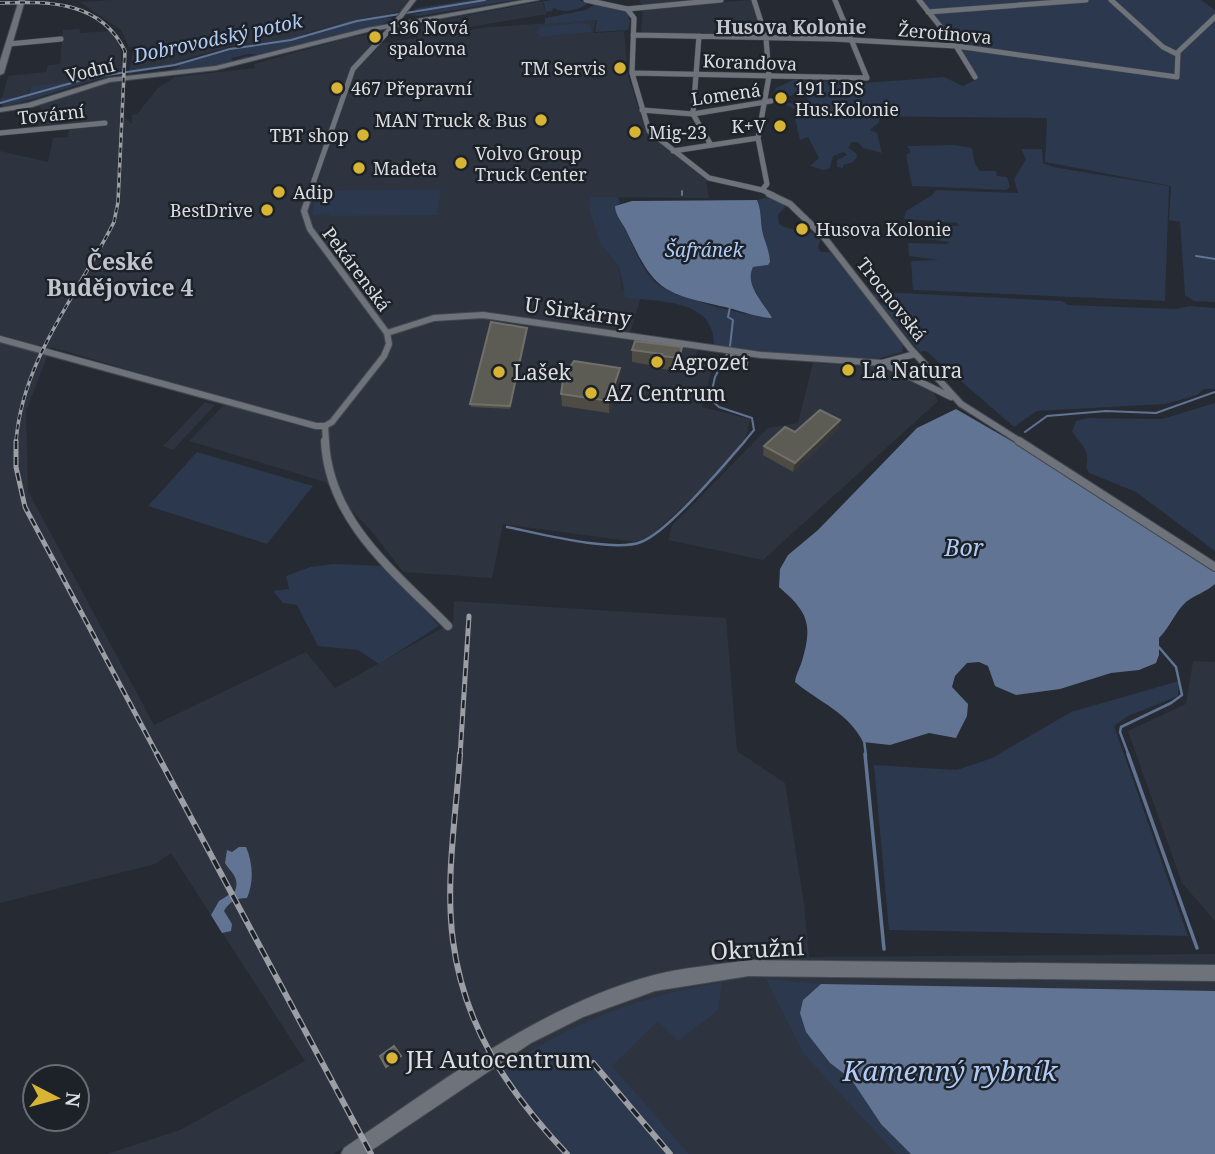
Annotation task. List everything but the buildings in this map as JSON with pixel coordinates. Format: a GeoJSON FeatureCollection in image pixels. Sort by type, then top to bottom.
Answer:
{"type":"FeatureCollection","features":[{"type":"Feature","properties":{"kind":"main road"},"geometry":{"type":"LineString","coordinates":[[0,73],[4,44],[22,0]]}},
{"type":"Feature","properties":{"kind":"main road","name":"Vodní"},"geometry":{"type":"LineString","coordinates":[[0,110],[29,104],[99,82],[216,68],[367,30],[536,0]]}},
{"type":"Feature","properties":{"kind":"main road"},"geometry":{"type":"LineString","coordinates":[[402,14],[415,21]]}},
{"type":"Feature","properties":{"kind":"main road"},"geometry":{"type":"LineString","coordinates":[[367,30],[378,31],[382,38]]}},
{"type":"Feature","properties":{"kind":"main road","name":"Okružní"},"geometry":{"type":"LineString","coordinates":[[350,1154],[525,1037],[579,1010],[655,983],[749,968],[1215,973]]}},
{"type":"Feature","properties":{"kind":"street","name":"Pekárenská"},"geometry":{"type":"LineString","coordinates":[[387,333],[304,218],[320,159],[353,69],[413,0]]}},
{"type":"Feature","properties":{"kind":"street"},"geometry":{"type":"LineString","coordinates":[[586,0],[628,9],[720,0]]}},
{"type":"Feature","properties":{"kind":"street"},"geometry":{"type":"LineString","coordinates":[[754,0],[766,38],[769,76],[758,138],[766,184],[762,190]]}},
{"type":"Feature","properties":{"kind":"street"},"geometry":{"type":"LineString","coordinates":[[835,0],[853,40]]}},
{"type":"Feature","properties":{"kind":"street"},"geometry":{"type":"LineString","coordinates":[[919,0],[956,46],[975,77]]}},
{"type":"Feature","properties":{"kind":"street"},"geometry":{"type":"LineString","coordinates":[[928,12],[1086,0]]}},
{"type":"Feature","properties":{"kind":"street"},"geometry":{"type":"LineString","coordinates":[[1111,0],[1163,47],[1177,54]]}},
{"type":"Feature","properties":{"kind":"street","name":"Trocnovská"},"geometry":{"type":"LineString","coordinates":[[628,9],[634,14],[632,73],[649,131],[709,178],[762,190],[790,204],[823,236],[915,354],[961,404],[1215,567]]}},
{"type":"Feature","properties":{"kind":"street","name":"Žerotínova"},"geometry":{"type":"LineString","coordinates":[[633,35],[853,40],[956,46],[1177,77],[1177,54],[1215,17]]}},
{"type":"Feature","properties":{"kind":"street"},"geometry":{"type":"LineString","coordinates":[[699,36],[693,114],[711,145]]}},
{"type":"Feature","properties":{"kind":"street"},"geometry":{"type":"LineString","coordinates":[[4,44],[61,39]]}},
{"type":"Feature","properties":{"kind":"street","name":"Korandova"},"geometry":{"type":"LineString","coordinates":[[632,73],[867,78],[853,40]]}},
{"type":"Feature","properties":{"kind":"street","name":"Lomená"},"geometry":{"type":"LineString","coordinates":[[642,110],[693,114],[771,102]]}},
{"type":"Feature","properties":{"kind":"street","name":"Tovární"},"geometry":{"type":"LineString","coordinates":[[0,133],[105,123]]}},
{"type":"Feature","properties":{"kind":"street"},"geometry":{"type":"LineString","coordinates":[[673,151],[758,138]]}},
{"type":"Feature","properties":{"kind":"street","name":"U Sirkárny"},"geometry":{"type":"LineString","coordinates":[[387,333],[416,321],[457,312],[761,355],[882,363],[915,354]]}},
{"type":"Feature","properties":{"kind":"street"},"geometry":{"type":"LineString","coordinates":[[0,339],[292,420],[325,426],[332,422],[384,356],[388,344],[387,333]]}},
{"type":"Feature","properties":{"kind":"street","name":"U Sirkárny"},"geometry":{"type":"LineString","coordinates":[[882,363],[961,404]]}},
{"type":"Feature","properties":{"kind":"street"},"geometry":{"type":"LineString","coordinates":[[325,426],[327,462],[334,493],[355,526],[448,626]]}},
{"type":"Feature","properties":{"kind":"shaded area"},"geometry":{"type":"Polygon","coordinates":[[[408,0],[400,12],[350,20],[288,39],[231,46],[172,63],[130,69],[134,47],[129,47],[121,30],[80,2],[408,0]]]}},
{"type":"Feature","properties":{"kind":"shaded area"},"geometry":{"type":"Polygon","coordinates":[[[469,0],[515,0],[419,16],[409,15],[423,12],[412,9],[469,0]]]}},
{"type":"Feature","properties":{"kind":"shaded area"},"geometry":{"type":"Polygon","coordinates":[[[551,0],[579,0],[588,3],[571,10],[554,8],[546,12],[544,3],[407,26],[551,0]]]}},
{"type":"Feature","properties":{"kind":"shaded area"},"geometry":{"type":"Polygon","coordinates":[[[639,0],[695,0],[697,4],[752,0],[762,37],[641,32],[643,7],[639,0]]]}},
{"type":"Feature","properties":{"kind":"shaded area"},"geometry":{"type":"Polygon","coordinates":[[[920,0],[1201,0],[1215,10],[1215,258],[1194,257],[1215,260],[1215,302],[1194,301],[1185,295],[1180,222],[1169,220],[1171,186],[1045,162],[1047,118],[880,116],[879,122],[870,130],[877,133],[882,153],[852,142],[848,148],[856,153],[857,157],[853,162],[843,165],[843,168],[837,167],[837,160],[847,155],[844,152],[833,156],[830,168],[824,170],[810,166],[819,158],[808,137],[800,140],[795,118],[805,115],[781,102],[808,106],[808,99],[799,92],[788,97],[774,96],[776,88],[793,80],[864,83],[944,77],[963,86],[977,79],[920,0]]]}},
{"type":"Feature","properties":{"kind":"shaded area"},"geometry":{"type":"Polygon","coordinates":[[[542,2],[547,14],[445,31],[438,22],[542,2]]]}},
{"type":"Feature","properties":{"kind":"shaded area"},"geometry":{"type":"Polygon","coordinates":[[[595,4],[626,11],[630,21],[628,30],[595,32],[597,20],[545,24],[545,18],[586,10],[595,4]]]}},
{"type":"Feature","properties":{"kind":"shaded area"},"geometry":{"type":"Polygon","coordinates":[[[399,12],[381,16],[393,19],[381,25],[249,59],[259,55],[249,54],[231,58],[233,61],[247,56],[249,58],[211,67],[160,73],[200,67],[169,70],[180,67],[178,65],[129,74],[130,69],[195,59],[187,62],[236,49],[217,50],[305,34],[311,38],[307,34],[350,20],[399,12]]]}},
{"type":"Feature","properties":{"kind":"shaded area"},"geometry":{"type":"Polygon","coordinates":[[[596,20],[593,33],[624,31],[628,76],[646,132],[706,179],[709,198],[590,197],[601,245],[619,267],[622,289],[641,297],[628,340],[698,350],[694,360],[713,364],[702,407],[750,419],[746,437],[723,471],[648,538],[635,542],[503,524],[492,578],[403,572],[374,534],[325,482],[189,441],[222,407],[235,401],[51,347],[26,411],[28,491],[154,725],[306,652],[335,688],[453,622],[454,601],[726,618],[737,751],[785,783],[804,903],[809,957],[1215,954],[1215,1154],[358,1154],[351,1143],[333,1154],[107,1154],[180,1130],[305,1061],[171,853],[155,864],[0,903],[0,151],[48,162],[53,138],[68,137],[69,125],[38,126],[42,110],[38,105],[110,81],[122,80],[120,118],[125,118],[132,124],[132,115],[137,114],[158,88],[175,77],[255,68],[254,64],[348,38],[369,34],[378,38],[375,42],[383,43],[418,38],[417,35],[403,37],[403,30],[436,23],[443,31],[431,32],[433,36],[489,27],[596,20]]]}},
{"type":"Feature","properties":{"kind":"shaded area"},"geometry":{"type":"Polygon","coordinates":[[[578,23],[590,25],[592,32],[534,37],[540,36],[536,32],[540,27],[578,23]]]}},
{"type":"Feature","properties":{"kind":"shaded area"},"geometry":{"type":"Polygon","coordinates":[[[80,29],[79,33],[109,31],[120,44],[122,70],[30,87],[27,95],[2,98],[8,76],[46,72],[48,65],[60,64],[63,30],[80,29]]]}},
{"type":"Feature","properties":{"kind":"shaded area"},"geometry":{"type":"Polygon","coordinates":[[[123,71],[123,74],[93,80],[20,103],[4,106],[1,103],[14,100],[0,102],[1,98],[28,95],[31,86],[123,71]]]}},
{"type":"Feature","properties":{"kind":"shaded area"},"geometry":{"type":"Polygon","coordinates":[[[954,145],[972,148],[975,164],[980,171],[996,171],[997,176],[1007,177],[1010,187],[1006,190],[912,186],[906,155],[911,152],[907,146],[954,145]]]}},
{"type":"Feature","properties":{"kind":"shaded area"},"geometry":{"type":"Polygon","coordinates":[[[1021,149],[1042,149],[1043,163],[1053,167],[1169,186],[1165,301],[913,290],[911,261],[938,260],[909,256],[908,243],[950,242],[907,237],[900,234],[900,228],[925,224],[959,226],[957,223],[904,219],[906,211],[936,190],[1018,193],[1014,179],[1026,159],[1021,149]]]}},
{"type":"Feature","properties":{"kind":"shaded area"},"geometry":{"type":"Polygon","coordinates":[[[441,189],[437,215],[329,216],[329,213],[312,216],[315,191],[441,189]]]}},
{"type":"Feature","properties":{"kind":"shaded area"},"geometry":{"type":"Polygon","coordinates":[[[590,197],[618,197],[620,203],[615,206],[617,215],[644,268],[660,286],[714,306],[771,318],[751,280],[753,267],[768,265],[768,251],[757,200],[765,198],[782,201],[785,207],[778,215],[779,224],[816,235],[820,240],[818,248],[821,252],[830,252],[903,344],[902,352],[877,359],[815,355],[811,357],[714,345],[712,330],[705,319],[695,311],[669,302],[625,297],[619,267],[601,245],[589,209],[590,197]]]}},
{"type":"Feature","properties":{"kind":"shaded area"},"geometry":{"type":"Polygon","coordinates":[[[880,292],[1062,301],[1068,305],[1215,308],[1215,389],[1204,389],[1197,395],[1166,404],[1037,411],[1014,427],[926,351],[920,352],[880,303],[888,301],[875,298],[871,294],[880,292]]]}},
{"type":"Feature","properties":{"kind":"shaded area"},"geometry":{"type":"Polygon","coordinates":[[[813,363],[880,366],[932,390],[938,401],[763,560],[668,540],[672,526],[768,428],[798,423],[813,363]]]}},
{"type":"Feature","properties":{"kind":"shaded area"},"geometry":{"type":"Polygon","coordinates":[[[205,402],[215,405],[173,450],[163,446],[205,402]]]}},
{"type":"Feature","properties":{"kind":"shaded area"},"geometry":{"type":"Polygon","coordinates":[[[1215,403],[1215,551],[1136,492],[1089,473],[1086,467],[1086,452],[1072,431],[1076,421],[1088,418],[1162,419],[1215,403]]]}},
{"type":"Feature","properties":{"kind":"shaded area"},"geometry":{"type":"Polygon","coordinates":[[[197,452],[313,486],[267,544],[148,506],[197,452]]]}},
{"type":"Feature","properties":{"kind":"shaded area"},"geometry":{"type":"Polygon","coordinates":[[[334,564],[386,566],[439,626],[379,664],[358,650],[318,646],[297,605],[283,603],[273,591],[289,589],[286,576],[310,567],[334,564]]]}},
{"type":"Feature","properties":{"kind":"shaded area"},"geometry":{"type":"Polygon","coordinates":[[[1193,661],[1215,662],[1215,921],[1182,883],[1128,731],[1186,704],[1193,661]]]}},
{"type":"Feature","properties":{"kind":"shaded area"},"geometry":{"type":"Polygon","coordinates":[[[1179,681],[1178,696],[1128,716],[1114,726],[1188,936],[889,930],[874,765],[957,770],[992,758],[1071,712],[1179,681]]]}},
{"type":"Feature","properties":{"kind":"shaded area"},"geometry":{"type":"Polygon","coordinates":[[[766,979],[821,984],[803,1000],[830,1063],[851,1079],[881,1124],[911,1154],[896,1154],[804,1054],[766,979]]]}},
{"type":"Feature","properties":{"kind":"shaded area"},"geometry":{"type":"Polygon","coordinates":[[[722,982],[718,1010],[678,1041],[658,1021],[612,1066],[689,1154],[560,1154],[501,1070],[553,1038],[606,1014],[662,995],[722,982]]]}},
{"type":"Feature","properties":{"kind":"water","name":"Šafránek"},"geometry":{"type":"Polygon","coordinates":[[[757,200],[770,262],[768,265],[753,267],[751,280],[756,294],[772,318],[686,297],[662,286],[644,265],[617,215],[615,206],[632,201],[757,200]]]}},
{"type":"Feature","properties":{"kind":"water","name":"Bor"},"geometry":{"type":"Polygon","coordinates":[[[956,409],[1015,443],[1215,571],[1215,584],[1186,602],[1179,610],[1159,638],[1156,663],[1139,670],[1111,673],[1060,689],[1016,695],[995,686],[988,666],[979,662],[967,663],[955,676],[952,687],[968,704],[967,716],[956,738],[929,733],[890,745],[863,742],[850,723],[795,682],[807,637],[806,620],[796,604],[779,587],[780,569],[788,555],[818,530],[917,428],[956,409]]]}},
{"type":"Feature","properties":{"kind":"water"},"geometry":{"type":"Polygon","coordinates":[[[239,847],[246,847],[248,853],[252,872],[251,886],[247,898],[233,901],[224,911],[232,924],[231,931],[222,933],[211,915],[219,901],[235,891],[236,879],[225,863],[227,850],[232,852],[239,847]]]}},
{"type":"Feature","properties":{"kind":"water","name":"Kamenný rybník"},"geometry":{"type":"Polygon","coordinates":[[[821,984],[1215,991],[1215,1154],[911,1154],[881,1124],[851,1079],[830,1063],[806,1032],[800,1013],[803,1000],[821,984]]]}},
{"type":"Feature","properties":{"kind":"waterway","name":"Dobrovodský potok"},"geometry":{"type":"LineString","coordinates":[[0,103],[93,77],[175,65],[230,49],[291,40],[357,21],[485,0]]}},
{"type":"Feature","properties":{"kind":"waterway"},"geometry":{"type":"LineString","coordinates":[[1196,256],[1215,259]]}},
{"type":"Feature","properties":{"kind":"waterway"},"geometry":{"type":"LineString","coordinates":[[730,307],[728,317],[733,320],[730,346]]}},
{"type":"Feature","properties":{"kind":"waterway"},"geometry":{"type":"LineString","coordinates":[[727,354],[715,377],[710,399],[719,407],[752,418],[754,430],[744,442]]}},
{"type":"Feature","properties":{"kind":"waterway"},"geometry":{"type":"LineString","coordinates":[[1025,432],[1047,416],[1106,411],[1156,413],[1215,392]]}},
{"type":"Feature","properties":{"kind":"waterway"},"geometry":{"type":"LineString","coordinates":[[507,527],[595,544],[629,545],[641,542],[680,512],[745,441]]}},
{"type":"Feature","properties":{"kind":"waterway"},"geometry":{"type":"LineString","coordinates":[[1129,756],[1120,732],[1121,727],[1182,695],[1176,667],[1157,645]]}},
{"type":"Feature","properties":{"kind":"waterway"},"geometry":{"type":"LineString","coordinates":[[864,740],[866,756]]}},
{"type":"Feature","properties":{"kind":"waterway"},"geometry":{"type":"LineString","coordinates":[[865,754],[884,949]]}},
{"type":"Feature","properties":{"kind":"waterway"},"geometry":{"type":"LineString","coordinates":[[1128,754],[1197,948]]}},
{"type":"Feature","properties":{"kind":"railway"},"geometry":{"type":"LineString","coordinates":[[0,3],[55,4],[88,13],[115,34],[125,51],[118,202],[114,222],[40,355],[20,412],[16,442]]}},
{"type":"Feature","properties":{"kind":"railway"},"geometry":{"type":"LineString","coordinates":[[16,442],[16,467],[25,507],[158,756]]}},
{"type":"Feature","properties":{"kind":"railway"},"geometry":{"type":"LineString","coordinates":[[460,756],[469,616]]}},
{"type":"Feature","properties":{"kind":"railway"},"geometry":{"type":"LineString","coordinates":[[157,754],[371,1154]]}},
{"type":"Feature","properties":{"kind":"railway"},"geometry":{"type":"LineString","coordinates":[[460,754],[450,895],[453,941],[467,1002],[492,1057],[508,1082],[567,1154]]}},
{"type":"Feature","properties":{"kind":"railway"},"geometry":{"type":"LineString","coordinates":[[593,1063],[670,1154]]}},
{"type":"Feature","properties":{"kind":"place","name":"136 Nová spalovna"},"geometry":{"type":"Point","coordinates":[375,37]}},
{"type":"Feature","properties":{"kind":"place","name":"TM Servis"},"geometry":{"type":"Point","coordinates":[620,68]}},
{"type":"Feature","properties":{"kind":"place","name":"467 Přepravní"},"geometry":{"type":"Point","coordinates":[337,88]}},
{"type":"Feature","properties":{"kind":"place","name":"191 LDS Hus.Kolonie"},"geometry":{"type":"Point","coordinates":[781,98]}},
{"type":"Feature","properties":{"kind":"place","name":"MAN Truck & Bus"},"geometry":{"type":"Point","coordinates":[541,120]}},
{"type":"Feature","properties":{"kind":"place","name":"K+V"},"geometry":{"type":"Point","coordinates":[780,126]}},
{"type":"Feature","properties":{"kind":"place","name":"Mig-23"},"geometry":{"type":"Point","coordinates":[635,132]}},
{"type":"Feature","properties":{"kind":"place","name":"TBT shop"},"geometry":{"type":"Point","coordinates":[363,135]}},
{"type":"Feature","properties":{"kind":"place","name":"Volvo Group Truck Center"},"geometry":{"type":"Point","coordinates":[461,163]}},
{"type":"Feature","properties":{"kind":"place","name":"Madeta"},"geometry":{"type":"Point","coordinates":[359,168]}},
{"type":"Feature","properties":{"kind":"place","name":"Adip"},"geometry":{"type":"Point","coordinates":[279,192]}},
{"type":"Feature","properties":{"kind":"place","name":"BestDrive"},"geometry":{"type":"Point","coordinates":[267,210]}},
{"type":"Feature","properties":{"kind":"place","name":"Husova Kolonie"},"geometry":{"type":"Point","coordinates":[802,229]}},
{"type":"Feature","properties":{"kind":"place","name":"Agrozet"},"geometry":{"type":"Point","coordinates":[657,362]}},
{"type":"Feature","properties":{"kind":"place","name":"La Natura"},"geometry":{"type":"Point","coordinates":[848,370]}},
{"type":"Feature","properties":{"kind":"place","name":"Lašek"},"geometry":{"type":"Point","coordinates":[499,372]}},
{"type":"Feature","properties":{"kind":"place","name":"AZ Centrum"},"geometry":{"type":"Point","coordinates":[591,393]}},
{"type":"Feature","properties":{"kind":"place","name":"JH Autocentrum"},"geometry":{"type":"Point","coordinates":[392,1058]}},
{"type":"Feature","properties":{"kind":"district","name":"Husova Kolonie"},"geometry":{"type":"Point","coordinates":[791,27]}},
{"type":"Feature","properties":{"kind":"district","name":"České Budějovice 4"},"geometry":{"type":"Point","coordinates":[120,274]}}]}
